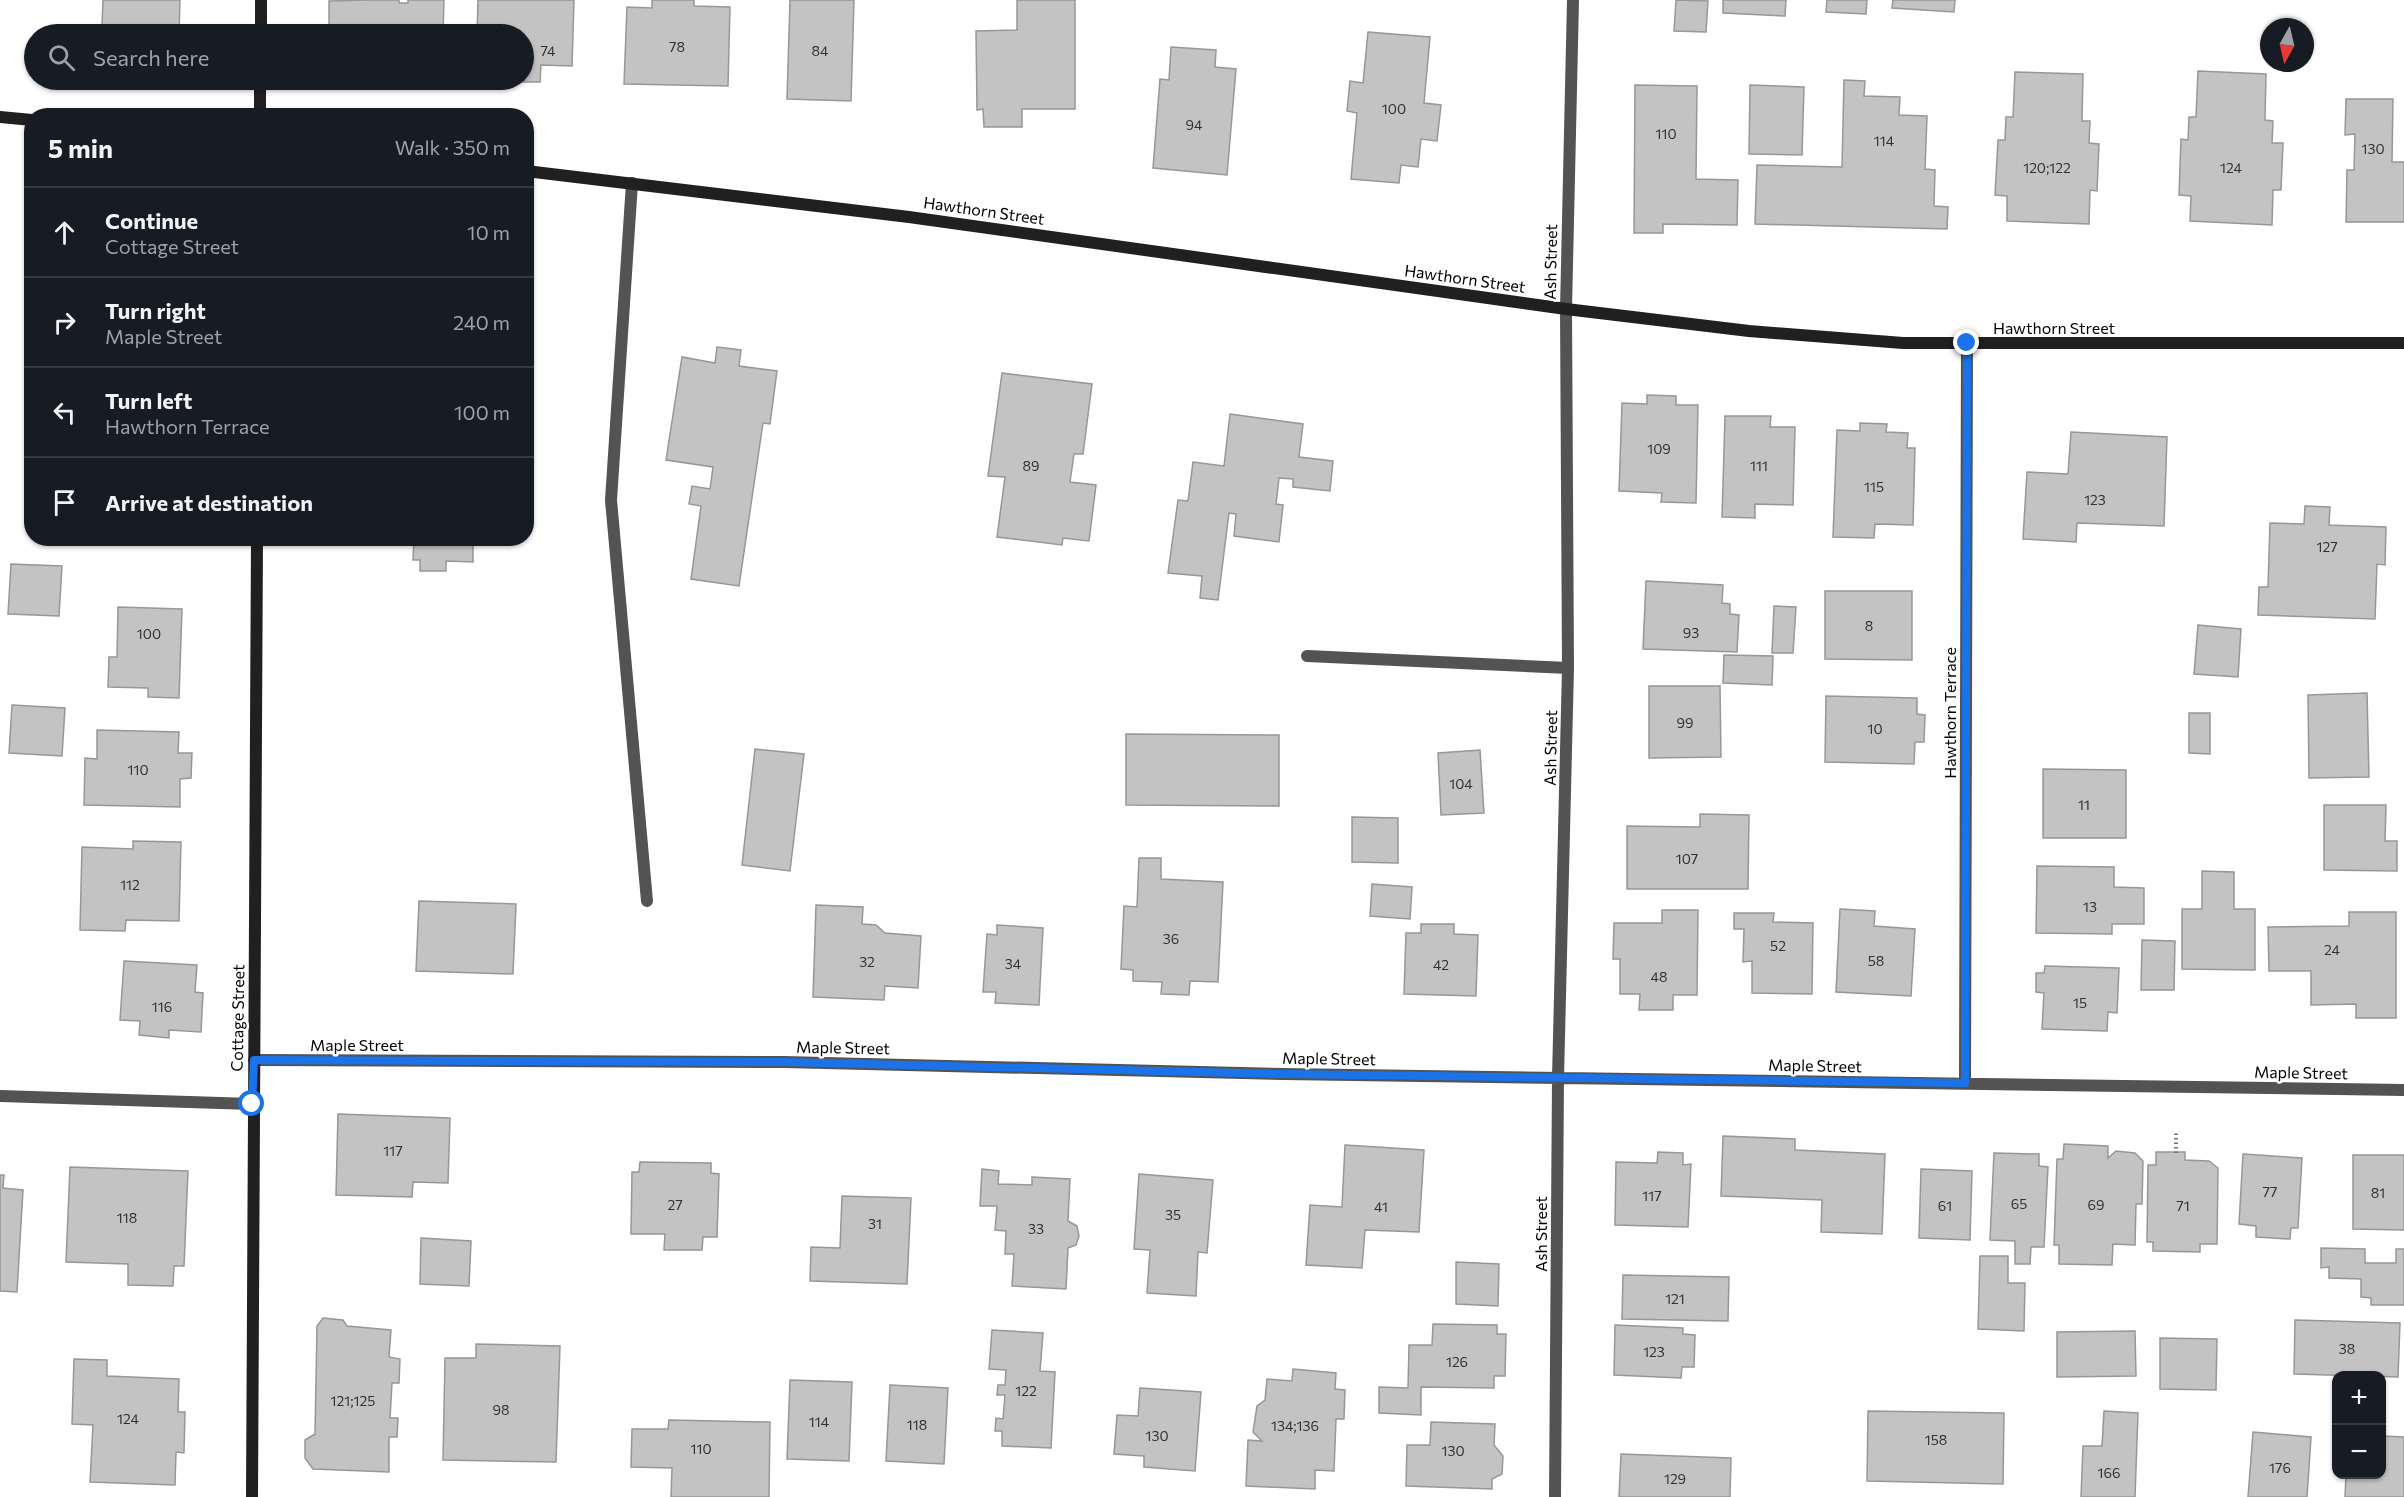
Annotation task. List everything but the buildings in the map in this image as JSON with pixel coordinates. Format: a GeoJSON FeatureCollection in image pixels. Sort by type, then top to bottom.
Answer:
{"type":"FeatureCollection","features":[{"type":"Feature","properties":{"kind":"main road"},"geometry":{"type":"LineString","coordinates":[[261,0],[261,24]]}},
{"type":"Feature","properties":{"kind":"main road"},"geometry":{"type":"LineString","coordinates":[[260,90],[260,108]]}},
{"type":"Feature","properties":{"kind":"main road"},"geometry":{"type":"LineString","coordinates":[[0,117],[24,119]]}},
{"type":"Feature","properties":{"kind":"main road","name":"Hawthorn Street"},"geometry":{"type":"LineString","coordinates":[[534,172],[909,217],[1566,309],[1828,338],[1903,343],[2404,343]]}},
{"type":"Feature","properties":{"kind":"main road","name":"Cottage Street"},"geometry":{"type":"LineString","coordinates":[[252,1497],[252,1104],[257,546]]}},
{"type":"Feature","properties":{"kind":"street","name":"Ash Street"},"geometry":{"type":"LineString","coordinates":[[1555,1497],[1558,1078],[1568,668],[1566,309],[1573,0]]}},
{"type":"Feature","properties":{"kind":"street"},"geometry":{"type":"LineString","coordinates":[[632,183],[611,500],[647,901]]}},
{"type":"Feature","properties":{"kind":"street","name":"Hawthorn Terrace"},"geometry":{"type":"LineString","coordinates":[[1965,1083],[1967,343]]}},
{"type":"Feature","properties":{"kind":"street"},"geometry":{"type":"LineString","coordinates":[[1307,656],[1568,668]]}},
{"type":"Feature","properties":{"kind":"street","name":"Maple Street"},"geometry":{"type":"LineString","coordinates":[[254,1060],[784,1062],[1558,1078],[2404,1090]]}},
{"type":"Feature","properties":{"kind":"street"},"geometry":{"type":"LineString","coordinates":[[0,1096],[252,1104]]}},
{"type":"Feature","properties":{"kind":"path"},"geometry":{"type":"LineString","coordinates":[[2176,1131],[2176,1153]]}},
{"type":"Feature","properties":{"kind":"route"},"geometry":{"type":"LineString","coordinates":[[252,1104],[254,1060],[784,1062],[1283,1074],[1965,1083],[1967,343]]}}]}
